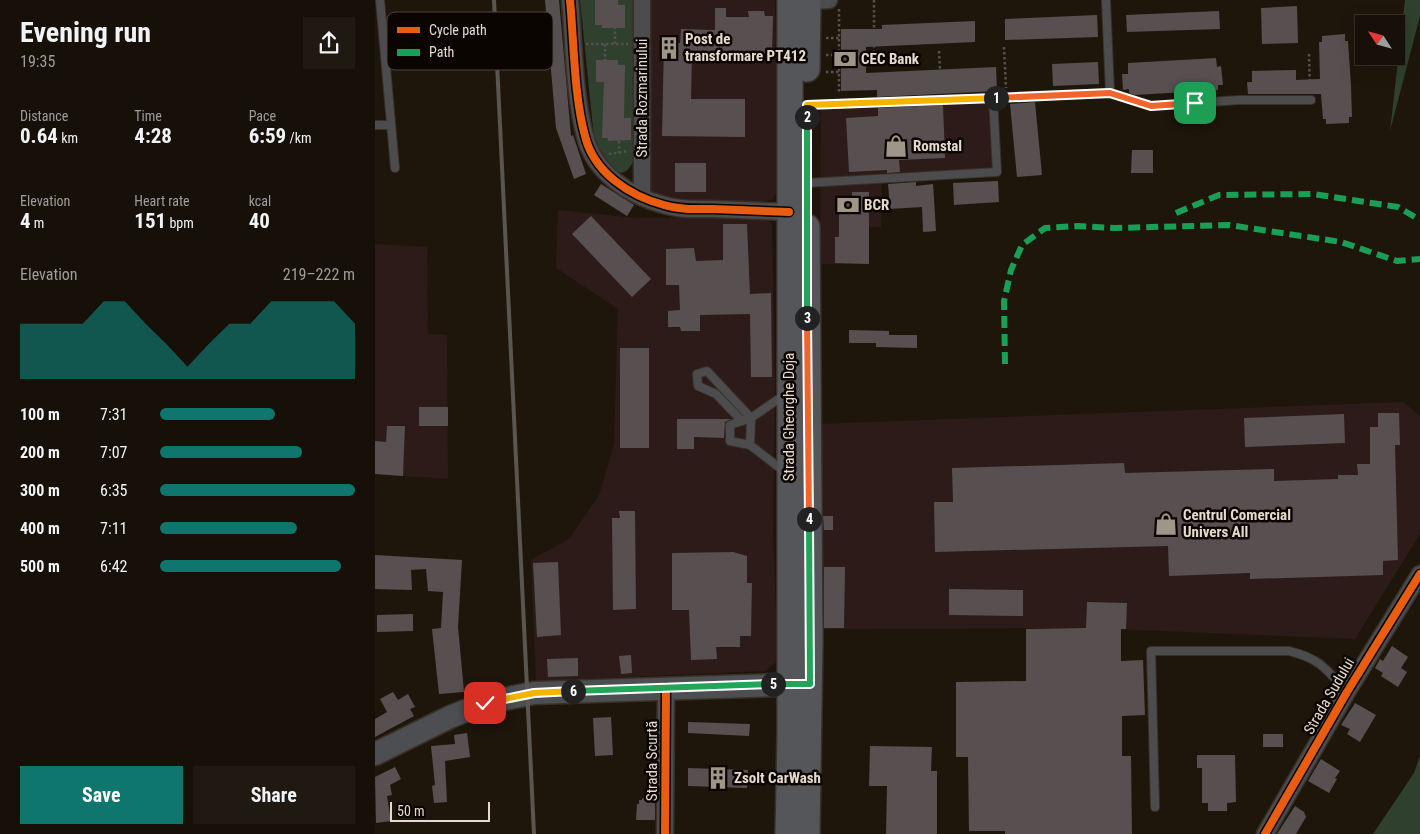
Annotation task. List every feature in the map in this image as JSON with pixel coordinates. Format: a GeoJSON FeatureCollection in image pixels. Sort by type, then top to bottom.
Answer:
{"type":"FeatureCollection","features":[{"type":"Feature","properties":{"kind":"main road","name":"Strada Gheorghe Doja"},"geometry":{"type":"LineString","coordinates":[[790,0],[789,475],[807,834]]}},
{"type":"Feature","properties":{"kind":"main road","name":"Strada Gheorghe Doja"},"geometry":{"type":"LineString","coordinates":[[788,834],[790,735],[799,684],[808,0]]}},
{"type":"Feature","properties":{"kind":"main road"},"geometry":{"type":"LineString","coordinates":[[375,754],[451,717],[485,703],[528,694],[799,684]]}},
{"type":"Feature","properties":{"kind":"street"},"geometry":{"type":"LineString","coordinates":[[570,0],[581,118],[585,138],[593,157],[605,173],[641,197],[665,206],[688,209],[789,212]]}},
{"type":"Feature","properties":{"kind":"street","name":"Strada Rozmarinului"},"geometry":{"type":"LineString","coordinates":[[641,197],[642,0]]}},
{"type":"Feature","properties":{"kind":"street"},"geometry":{"type":"LineString","coordinates":[[808,0],[829,0]]}},
{"type":"Feature","properties":{"kind":"street","name":"Strada Sudului"},"geometry":{"type":"LineString","coordinates":[[1265,834],[1347,692],[1420,574]]}},
{"type":"Feature","properties":{"kind":"street","name":"Strada Scurtă"},"geometry":{"type":"LineString","coordinates":[[665,834],[666,688]]}},
{"type":"Feature","properties":{"kind":"lane"},"geometry":{"type":"LineString","coordinates":[[380,0],[395,168]]}},
{"type":"Feature","properties":{"kind":"lane"},"geometry":{"type":"LineString","coordinates":[[1106,0],[1110,93]]}},
{"type":"Feature","properties":{"kind":"lane"},"geometry":{"type":"LineString","coordinates":[[807,105],[1110,93],[1151,106],[1239,100],[1311,100]]}},
{"type":"Feature","properties":{"kind":"lane"},"geometry":{"type":"LineString","coordinates":[[807,183],[997,172],[993,98]]}},
{"type":"Feature","properties":{"kind":"lane"},"geometry":{"type":"LineString","coordinates":[[375,126],[390,125]]}},
{"type":"Feature","properties":{"kind":"lane"},"geometry":{"type":"LineString","coordinates":[[742,421],[716,394],[698,386],[697,374],[707,371],[751,418],[750,445]]}},
{"type":"Feature","properties":{"kind":"lane"},"geometry":{"type":"LineString","coordinates":[[789,475],[750,445],[730,441],[730,425],[751,418],[790,391]]}},
{"type":"Feature","properties":{"kind":"lane"},"geometry":{"type":"LineString","coordinates":[[1155,807],[1151,651],[1289,651],[1303,654],[1320,662],[1347,692]]}},
{"type":"Feature","properties":{"kind":"path"},"geometry":{"type":"LineString","coordinates":[[839,0],[839,105]]}},
{"type":"Feature","properties":{"kind":"path"},"geometry":{"type":"LineString","coordinates":[[874,0],[875,54]]}},
{"type":"Feature","properties":{"kind":"path"},"geometry":{"type":"LineString","coordinates":[[615,28],[615,44]]}},
{"type":"Feature","properties":{"kind":"path"},"geometry":{"type":"LineString","coordinates":[[824,38],[839,38]]}},
{"type":"Feature","properties":{"kind":"path"},"geometry":{"type":"LineString","coordinates":[[582,44],[636,43]]}},
{"type":"Feature","properties":{"kind":"path"},"geometry":{"type":"LineString","coordinates":[[605,44],[605,60]]}},
{"type":"Feature","properties":{"kind":"path"},"geometry":{"type":"LineString","coordinates":[[1004,48],[1007,98]]}},
{"type":"Feature","properties":{"kind":"path"},"geometry":{"type":"LineString","coordinates":[[939,51],[941,100]]}},
{"type":"Feature","properties":{"kind":"path"},"geometry":{"type":"LineString","coordinates":[[1309,54],[1311,100]]}},
{"type":"Feature","properties":{"kind":"path"},"geometry":{"type":"LineString","coordinates":[[825,55],[839,55]]}},
{"type":"Feature","properties":{"kind":"path"},"geometry":{"type":"LineString","coordinates":[[824,72],[839,72]]}},
{"type":"Feature","properties":{"kind":"path"},"geometry":{"type":"LineString","coordinates":[[619,141],[619,153]]}},
{"type":"Feature","properties":{"kind":"path"},"geometry":{"type":"LineString","coordinates":[[593,157],[635,150]]}},
{"type":"Feature","properties":{"kind":"shaded area"},"geometry":{"type":"Polygon","coordinates":[[[649,0],[775,0],[778,190],[772,199],[756,204],[660,197],[648,191],[649,0]]]}},
{"type":"Feature","properties":{"kind":"shaded area"},"geometry":{"type":"Polygon","coordinates":[[[989,101],[993,168],[882,174],[881,227],[868,227],[869,264],[820,264],[821,108],[989,101]]]}},
{"type":"Feature","properties":{"kind":"shaded area"},"geometry":{"type":"Polygon","coordinates":[[[558,210],[635,218],[701,217],[767,220],[772,224],[775,378],[773,532],[778,661],[765,671],[536,681],[531,560],[569,539],[599,495],[614,444],[618,309],[556,268],[558,210]]]}},
{"type":"Feature","properties":{"kind":"shaded area"},"geometry":{"type":"Polygon","coordinates":[[[375,244],[427,247],[428,334],[447,335],[448,479],[375,474],[375,244]]]}},
{"type":"Feature","properties":{"kind":"shaded area"},"geometry":{"type":"Polygon","coordinates":[[[1403,402],[1420,416],[1420,534],[1355,639],[1086,628],[817,629],[819,424],[1403,402]]]}},
{"type":"Feature","properties":{"kind":"green space"},"geometry":{"type":"Polygon","coordinates":[[[580,0],[637,0],[634,159],[629,169],[623,172],[611,167],[594,138],[580,0]]]}},
{"type":"Feature","properties":{"kind":"green space"},"geometry":{"type":"Polygon","coordinates":[[[1405,0],[1420,0],[1420,16],[1390,131],[1398,65],[1405,65],[1405,15],[1403,15],[1405,0]]]}},
{"type":"Feature","properties":{"kind":"green space"},"geometry":{"type":"Polygon","coordinates":[[[1420,756],[1420,834],[1373,834],[1414,773],[1420,756]]]}},
{"type":"Feature","properties":{"kind":"building"},"geometry":{"type":"Polygon","coordinates":[[[545,0],[559,0],[571,136],[573,135],[586,174],[574,179],[556,128],[551,70],[553,70],[553,12],[546,12],[545,0]]]}},
{"type":"Feature","properties":{"kind":"building"},"geometry":{"type":"Polygon","coordinates":[[[595,0],[618,0],[618,5],[625,5],[625,28],[602,28],[602,25],[595,25],[595,0]]]}},
{"type":"Feature","properties":{"kind":"building"},"geometry":{"type":"Polygon","coordinates":[[[1297,6],[1298,43],[1262,44],[1261,8],[1297,6]]]}},
{"type":"Feature","properties":{"kind":"building"},"geometry":{"type":"Polygon","coordinates":[[[715,8],[726,8],[726,17],[749,17],[748,11],[764,11],[765,16],[773,16],[772,55],[692,53],[691,99],[745,99],[745,137],[662,136],[664,42],[680,43],[681,29],[715,30],[715,8]]]}},
{"type":"Feature","properties":{"kind":"building"},"geometry":{"type":"Polygon","coordinates":[[[1219,11],[1220,29],[1127,32],[1126,15],[1219,11]]]}},
{"type":"Feature","properties":{"kind":"building"},"geometry":{"type":"Polygon","coordinates":[[[1097,15],[1098,37],[1005,40],[1005,19],[1097,15]]]}},
{"type":"Feature","properties":{"kind":"building"},"geometry":{"type":"Polygon","coordinates":[[[975,21],[975,42],[866,47],[866,73],[996,67],[997,91],[877,97],[877,90],[841,91],[841,29],[882,29],[882,25],[975,21]]]}},
{"type":"Feature","properties":{"kind":"building"},"geometry":{"type":"Polygon","coordinates":[[[1345,34],[1345,41],[1348,41],[1351,86],[1352,117],[1349,117],[1349,123],[1326,124],[1326,119],[1323,119],[1321,94],[1248,94],[1247,82],[1252,82],[1252,71],[1296,70],[1296,80],[1320,79],[1319,42],[1322,42],[1322,36],[1345,34]]]}},
{"type":"Feature","properties":{"kind":"building"},"geometry":{"type":"Polygon","coordinates":[[[1216,58],[1217,67],[1221,66],[1223,85],[1218,85],[1218,90],[1135,95],[1129,93],[1129,89],[1123,90],[1122,74],[1128,74],[1128,63],[1216,58]]]}},
{"type":"Feature","properties":{"kind":"building"},"geometry":{"type":"Polygon","coordinates":[[[596,60],[618,60],[618,65],[625,65],[624,118],[631,118],[631,140],[608,141],[608,138],[602,138],[604,82],[596,82],[596,60]]]}},
{"type":"Feature","properties":{"kind":"building"},"geometry":{"type":"Polygon","coordinates":[[[1098,62],[1099,84],[1053,86],[1052,64],[1098,62]]]}},
{"type":"Feature","properties":{"kind":"building"},"geometry":{"type":"Polygon","coordinates":[[[1035,102],[1042,175],[1017,177],[1010,104],[1035,102]]]}},
{"type":"Feature","properties":{"kind":"building","name":"Romstal"},"geometry":{"type":"Polygon","coordinates":[[[943,105],[945,158],[899,160],[900,172],[887,173],[887,170],[849,172],[846,118],[878,116],[878,108],[943,105]]]}},
{"type":"Feature","properties":{"kind":"building"},"geometry":{"type":"Polygon","coordinates":[[[1132,150],[1153,150],[1153,173],[1131,173],[1132,150]]]}},
{"type":"Feature","properties":{"kind":"building"},"geometry":{"type":"Polygon","coordinates":[[[675,163],[706,163],[706,192],[675,192],[675,163]]]}},
{"type":"Feature","properties":{"kind":"building"},"geometry":{"type":"Polygon","coordinates":[[[998,181],[999,202],[954,205],[953,183],[998,181]]]}},
{"type":"Feature","properties":{"kind":"building"},"geometry":{"type":"Polygon","coordinates":[[[916,182],[916,186],[933,184],[936,231],[923,232],[922,207],[890,209],[888,184],[916,182]]]}},
{"type":"Feature","properties":{"kind":"building"},"geometry":{"type":"Polygon","coordinates":[[[601,184],[634,205],[627,216],[594,195],[601,184]]]}},
{"type":"Feature","properties":{"kind":"building"},"geometry":{"type":"Polygon","coordinates":[[[852,192],[869,192],[869,264],[835,263],[835,237],[839,237],[839,197],[852,197],[852,192]]]}},
{"type":"Feature","properties":{"kind":"building"},"geometry":{"type":"Polygon","coordinates":[[[591,216],[651,279],[632,297],[572,234],[591,216]]]}},
{"type":"Feature","properties":{"kind":"building"},"geometry":{"type":"Polygon","coordinates":[[[723,224],[747,224],[750,294],[771,293],[772,377],[751,377],[750,314],[700,315],[700,331],[681,331],[680,327],[668,327],[668,311],[680,310],[679,285],[666,285],[666,249],[694,248],[696,261],[723,260],[723,224]]]}},
{"type":"Feature","properties":{"kind":"building"},"geometry":{"type":"Polygon","coordinates":[[[849,330],[889,331],[889,335],[917,335],[917,348],[876,347],[876,343],[849,343],[849,330]]]}},
{"type":"Feature","properties":{"kind":"building"},"geometry":{"type":"Polygon","coordinates":[[[620,348],[649,348],[649,448],[620,448],[620,348]]]}},
{"type":"Feature","properties":{"kind":"building"},"geometry":{"type":"Polygon","coordinates":[[[419,407],[448,407],[448,426],[419,426],[419,407]]]}},
{"type":"Feature","properties":{"kind":"building","name":"Centrul Comercial Univers All"},"geometry":{"type":"Polygon","coordinates":[[[1378,413],[1399,413],[1400,445],[1395,445],[1398,560],[1383,561],[1383,575],[1250,579],[1250,573],[1169,576],[1168,546],[935,552],[934,502],[953,502],[952,468],[1124,463],[1125,473],[1274,469],[1274,481],[1338,479],[1338,475],[1358,475],[1357,464],[1370,464],[1370,427],[1378,427],[1378,413]]]}},
{"type":"Feature","properties":{"kind":"building"},"geometry":{"type":"Polygon","coordinates":[[[1344,414],[1345,443],[1245,447],[1244,418],[1344,414]]]}},
{"type":"Feature","properties":{"kind":"building"},"geometry":{"type":"Polygon","coordinates":[[[677,419],[731,419],[725,422],[724,438],[694,437],[694,449],[677,449],[677,419]]]}},
{"type":"Feature","properties":{"kind":"building"},"geometry":{"type":"Polygon","coordinates":[[[387,426],[405,426],[403,476],[375,474],[375,441],[386,442],[387,426]]]}},
{"type":"Feature","properties":{"kind":"building"},"geometry":{"type":"Polygon","coordinates":[[[619,511],[635,511],[636,609],[613,610],[612,518],[620,518],[619,511]]]}},
{"type":"Feature","properties":{"kind":"building"},"geometry":{"type":"Polygon","coordinates":[[[823,516],[833,516],[833,530],[824,530],[823,516]]]}},
{"type":"Feature","properties":{"kind":"building"},"geometry":{"type":"Polygon","coordinates":[[[733,552],[747,556],[747,583],[752,583],[751,636],[740,636],[740,647],[716,647],[717,659],[691,660],[689,610],[672,610],[672,553],[733,552]]]}},
{"type":"Feature","properties":{"kind":"building"},"geometry":{"type":"Polygon","coordinates":[[[375,555],[462,560],[458,627],[464,692],[439,694],[432,629],[441,628],[443,592],[428,591],[426,569],[411,570],[412,590],[375,589],[375,555]]]}},
{"type":"Feature","properties":{"kind":"building"},"geometry":{"type":"Polygon","coordinates":[[[558,562],[561,635],[537,637],[533,563],[558,562]]]}},
{"type":"Feature","properties":{"kind":"building"},"geometry":{"type":"Polygon","coordinates":[[[824,567],[845,567],[844,628],[824,628],[824,567]]]}},
{"type":"Feature","properties":{"kind":"building"},"geometry":{"type":"Polygon","coordinates":[[[949,589],[1023,590],[1023,616],[949,615],[949,589]]]}},
{"type":"Feature","properties":{"kind":"building"},"geometry":{"type":"Polygon","coordinates":[[[1087,602],[1127,603],[1126,629],[1121,629],[1121,661],[1143,660],[1145,715],[1122,716],[1122,756],[1131,756],[1132,834],[1005,834],[1005,831],[969,831],[968,757],[956,757],[956,682],[1026,681],[1026,629],[1086,628],[1087,602]]]}},
{"type":"Feature","properties":{"kind":"building"},"geometry":{"type":"Polygon","coordinates":[[[413,614],[413,631],[377,632],[377,615],[413,614]]]}},
{"type":"Feature","properties":{"kind":"building"},"geometry":{"type":"Polygon","coordinates":[[[1392,646],[1408,657],[1401,668],[1407,672],[1398,687],[1381,676],[1383,673],[1375,668],[1380,659],[1383,661],[1392,646]]]}},
{"type":"Feature","properties":{"kind":"building"},"geometry":{"type":"Polygon","coordinates":[[[631,655],[632,673],[621,674],[619,656],[631,655]]]}},
{"type":"Feature","properties":{"kind":"building"},"geometry":{"type":"Polygon","coordinates":[[[578,658],[578,676],[548,677],[547,659],[578,658]]]}},
{"type":"Feature","properties":{"kind":"building"},"geometry":{"type":"Polygon","coordinates":[[[393,692],[398,700],[408,694],[415,707],[410,709],[414,716],[375,737],[375,719],[387,712],[380,699],[393,692]]]}},
{"type":"Feature","properties":{"kind":"building"},"geometry":{"type":"Polygon","coordinates":[[[1355,703],[1376,715],[1360,742],[1347,734],[1350,729],[1341,725],[1355,703]]]}},
{"type":"Feature","properties":{"kind":"building"},"geometry":{"type":"Polygon","coordinates":[[[611,717],[613,755],[595,756],[593,718],[611,717]]]}},
{"type":"Feature","properties":{"kind":"building"},"geometry":{"type":"Polygon","coordinates":[[[688,722],[750,724],[749,736],[688,733],[688,722]]]}},
{"type":"Feature","properties":{"kind":"building"},"geometry":{"type":"Polygon","coordinates":[[[467,733],[470,757],[445,761],[447,802],[434,803],[432,786],[435,785],[431,746],[455,744],[454,735],[467,733]]]}},
{"type":"Feature","properties":{"kind":"building"},"geometry":{"type":"Polygon","coordinates":[[[1263,734],[1283,734],[1283,747],[1263,747],[1263,734]]]}},
{"type":"Feature","properties":{"kind":"building"},"geometry":{"type":"Polygon","coordinates":[[[870,746],[932,747],[931,771],[937,771],[937,834],[886,834],[887,786],[869,786],[870,746]]]}},
{"type":"Feature","properties":{"kind":"building"},"geometry":{"type":"Polygon","coordinates":[[[1197,755],[1235,755],[1236,802],[1227,803],[1227,811],[1208,811],[1208,803],[1202,803],[1202,768],[1197,768],[1197,755]]]}},
{"type":"Feature","properties":{"kind":"building"},"geometry":{"type":"Polygon","coordinates":[[[1321,759],[1340,771],[1329,793],[1308,781],[1321,759]]]}},
{"type":"Feature","properties":{"kind":"building"},"geometry":{"type":"Polygon","coordinates":[[[395,767],[401,779],[390,785],[392,795],[387,796],[391,821],[376,823],[375,777],[395,767]]]}},
{"type":"Feature","properties":{"kind":"building","name":"Zsolt CarWash"},"geometry":{"type":"Polygon","coordinates":[[[688,768],[748,770],[747,788],[688,786],[688,768]]]}},
{"type":"Feature","properties":{"kind":"building"},"geometry":{"type":"Polygon","coordinates":[[[642,798],[655,799],[655,820],[636,820],[637,804],[639,804],[639,800],[642,800],[642,798]]]}},
{"type":"Feature","properties":{"kind":"building"},"geometry":{"type":"Polygon","coordinates":[[[1295,806],[1304,812],[1306,817],[1296,834],[1277,834],[1295,806]]]}},
{"type":"Feature","properties":{"kind":"railway"},"geometry":{"type":"LineString","coordinates":[[494,0],[495,12]]}},
{"type":"Feature","properties":{"kind":"railway"},"geometry":{"type":"LineString","coordinates":[[497,70],[534,834]]}},
{"type":"Feature","properties":{"kind":"marked path"},"geometry":{"type":"LineString","coordinates":[[1176,213],[1219,195],[1313,194],[1398,207],[1420,220]]}},
{"type":"Feature","properties":{"kind":"marked path"},"geometry":{"type":"LineString","coordinates":[[1005,364],[1004,301],[1011,270],[1022,245],[1045,228],[1229,225],[1341,242],[1397,261],[1420,259]]}},
{"type":"Feature","properties":{"kind":"cycle path"},"geometry":{"type":"LineString","coordinates":[[570,0],[576,86],[581,120],[590,149],[596,161],[605,172],[626,189],[651,201],[670,207],[789,212]]}},
{"type":"Feature","properties":{"kind":"cycle path"},"geometry":{"type":"LineString","coordinates":[[1265,834],[1347,692],[1420,574]]}},
{"type":"Feature","properties":{"kind":"cycle path"},"geometry":{"type":"LineString","coordinates":[[665,834],[666,688]]}},
{"type":"Feature","properties":{"kind":"place","name":"Post de transformare PT412"},"geometry":{"type":"Point","coordinates":[669,48]}},
{"type":"Feature","properties":{"kind":"place","name":"CEC Bank"},"geometry":{"type":"Point","coordinates":[845,59]}},
{"type":"Feature","properties":{"kind":"place","name":"Romstal"},"geometry":{"type":"Point","coordinates":[896,146]}},
{"type":"Feature","properties":{"kind":"place","name":"BCR"},"geometry":{"type":"Point","coordinates":[848,205]}},
{"type":"Feature","properties":{"kind":"place","name":"Centrul Comercial Univers All"},"geometry":{"type":"Point","coordinates":[1166,524]}},
{"type":"Feature","properties":{"kind":"place","name":"Zsolt CarWash"},"geometry":{"type":"Point","coordinates":[718,778]}},
{"type":"Feature","properties":{"kind":"route"},"geometry":{"type":"LineString","coordinates":[[485,703],[534,693],[810,684],[807,105],[1110,93],[1151,106],[1195,103]]}}]}
